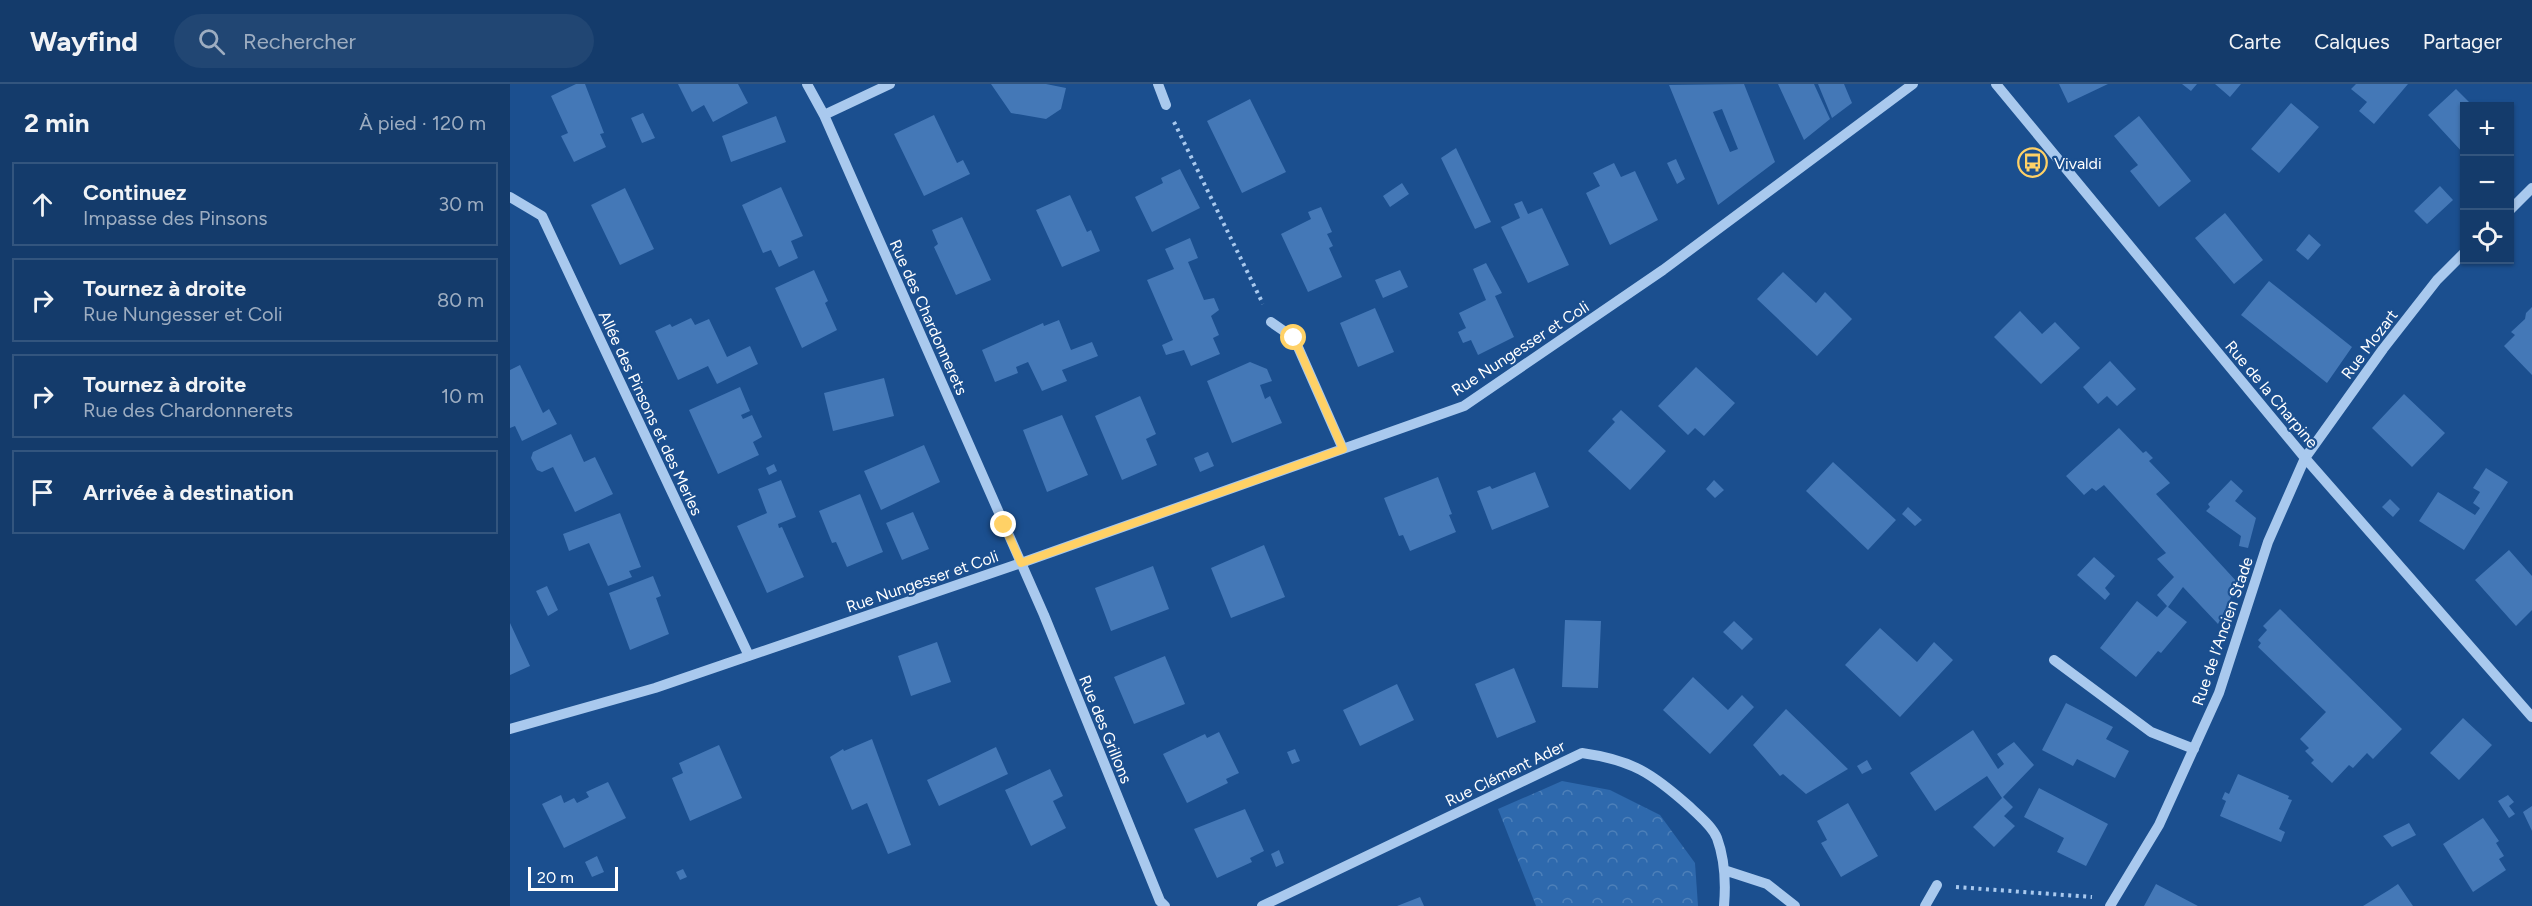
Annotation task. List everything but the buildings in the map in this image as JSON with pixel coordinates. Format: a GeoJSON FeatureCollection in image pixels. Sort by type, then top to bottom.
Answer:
{"type":"FeatureCollection","features":[{"type":"Feature","properties":{"kind":"street","name":"Rue des Chardonnerets"},"geometry":{"type":"LineString","coordinates":[[807,84],[824,115],[1021,563]]}},
{"type":"Feature","properties":{"kind":"street"},"geometry":{"type":"LineString","coordinates":[[824,115],[890,84]]}},
{"type":"Feature","properties":{"kind":"street"},"geometry":{"type":"LineString","coordinates":[[1158,84],[1166,105]]}},
{"type":"Feature","properties":{"kind":"street","name":"Rue Nungesser et Coli"},"geometry":{"type":"LineString","coordinates":[[510,729],[655,688],[1021,563],[1464,406],[1663,270],[1913,84]]}},
{"type":"Feature","properties":{"kind":"street","name":"Rue de la Charpine"},"geometry":{"type":"LineString","coordinates":[[1996,84],[2305,458],[2532,717]]}},
{"type":"Feature","properties":{"kind":"street"},"geometry":{"type":"LineString","coordinates":[[2514,206],[2532,188]]}},
{"type":"Feature","properties":{"kind":"street","name":"Allée des Pinsons et des Merles"},"geometry":{"type":"LineString","coordinates":[[510,197],[542,216],[748,656]]}},
{"type":"Feature","properties":{"kind":"street","name":"Rue Mozart"},"geometry":{"type":"LineString","coordinates":[[2305,458],[2383,349],[2437,280],[2460,258]]}},
{"type":"Feature","properties":{"kind":"street"},"geometry":{"type":"LineString","coordinates":[[1271,322],[1294,338],[1343,449]]}},
{"type":"Feature","properties":{"kind":"street","name":"Rue de l’Ancien Stade"},"geometry":{"type":"LineString","coordinates":[[2112,903],[2159,825],[2219,693],[2268,542],[2305,458]]}},
{"type":"Feature","properties":{"kind":"street","name":"Rue des Grillons"},"geometry":{"type":"LineString","coordinates":[[1021,563],[1160,901],[1165,906]]}},
{"type":"Feature","properties":{"kind":"street"},"geometry":{"type":"LineString","coordinates":[[2054,660],[2151,732],[2193,749]]}},
{"type":"Feature","properties":{"kind":"street","name":"Rue Clément Ader"},"geometry":{"type":"LineString","coordinates":[[1262,906],[1582,753],[1614,758],[1659,779],[1702,819],[1716,837],[1727,881],[1724,906]]}},
{"type":"Feature","properties":{"kind":"street"},"geometry":{"type":"LineString","coordinates":[[1724,870],[1767,885],[1795,906]]}},
{"type":"Feature","properties":{"kind":"street"},"geometry":{"type":"LineString","coordinates":[[1925,906],[1937,885]]}},
{"type":"Feature","properties":{"kind":"path"},"geometry":{"type":"LineString","coordinates":[[1166,105],[1271,322]]}},
{"type":"Feature","properties":{"kind":"path"},"geometry":{"type":"LineString","coordinates":[[1937,885],[2112,903]]}},
{"type":"Feature","properties":{"kind":"green space"},"geometry":{"type":"Polygon","coordinates":[[[1562,781],[1610,790],[1660,815],[1695,863],[1698,906],[1536,906],[1498,809],[1562,781]]]}},
{"type":"Feature","properties":{"kind":"place","name":"Vivaldi"},"geometry":{"type":"Point","coordinates":[2033,163]}},
{"type":"Feature","properties":{"kind":"route"},"geometry":{"type":"LineString","coordinates":[[1004,525],[1021,563],[1343,449],[1294,338]]}}]}
